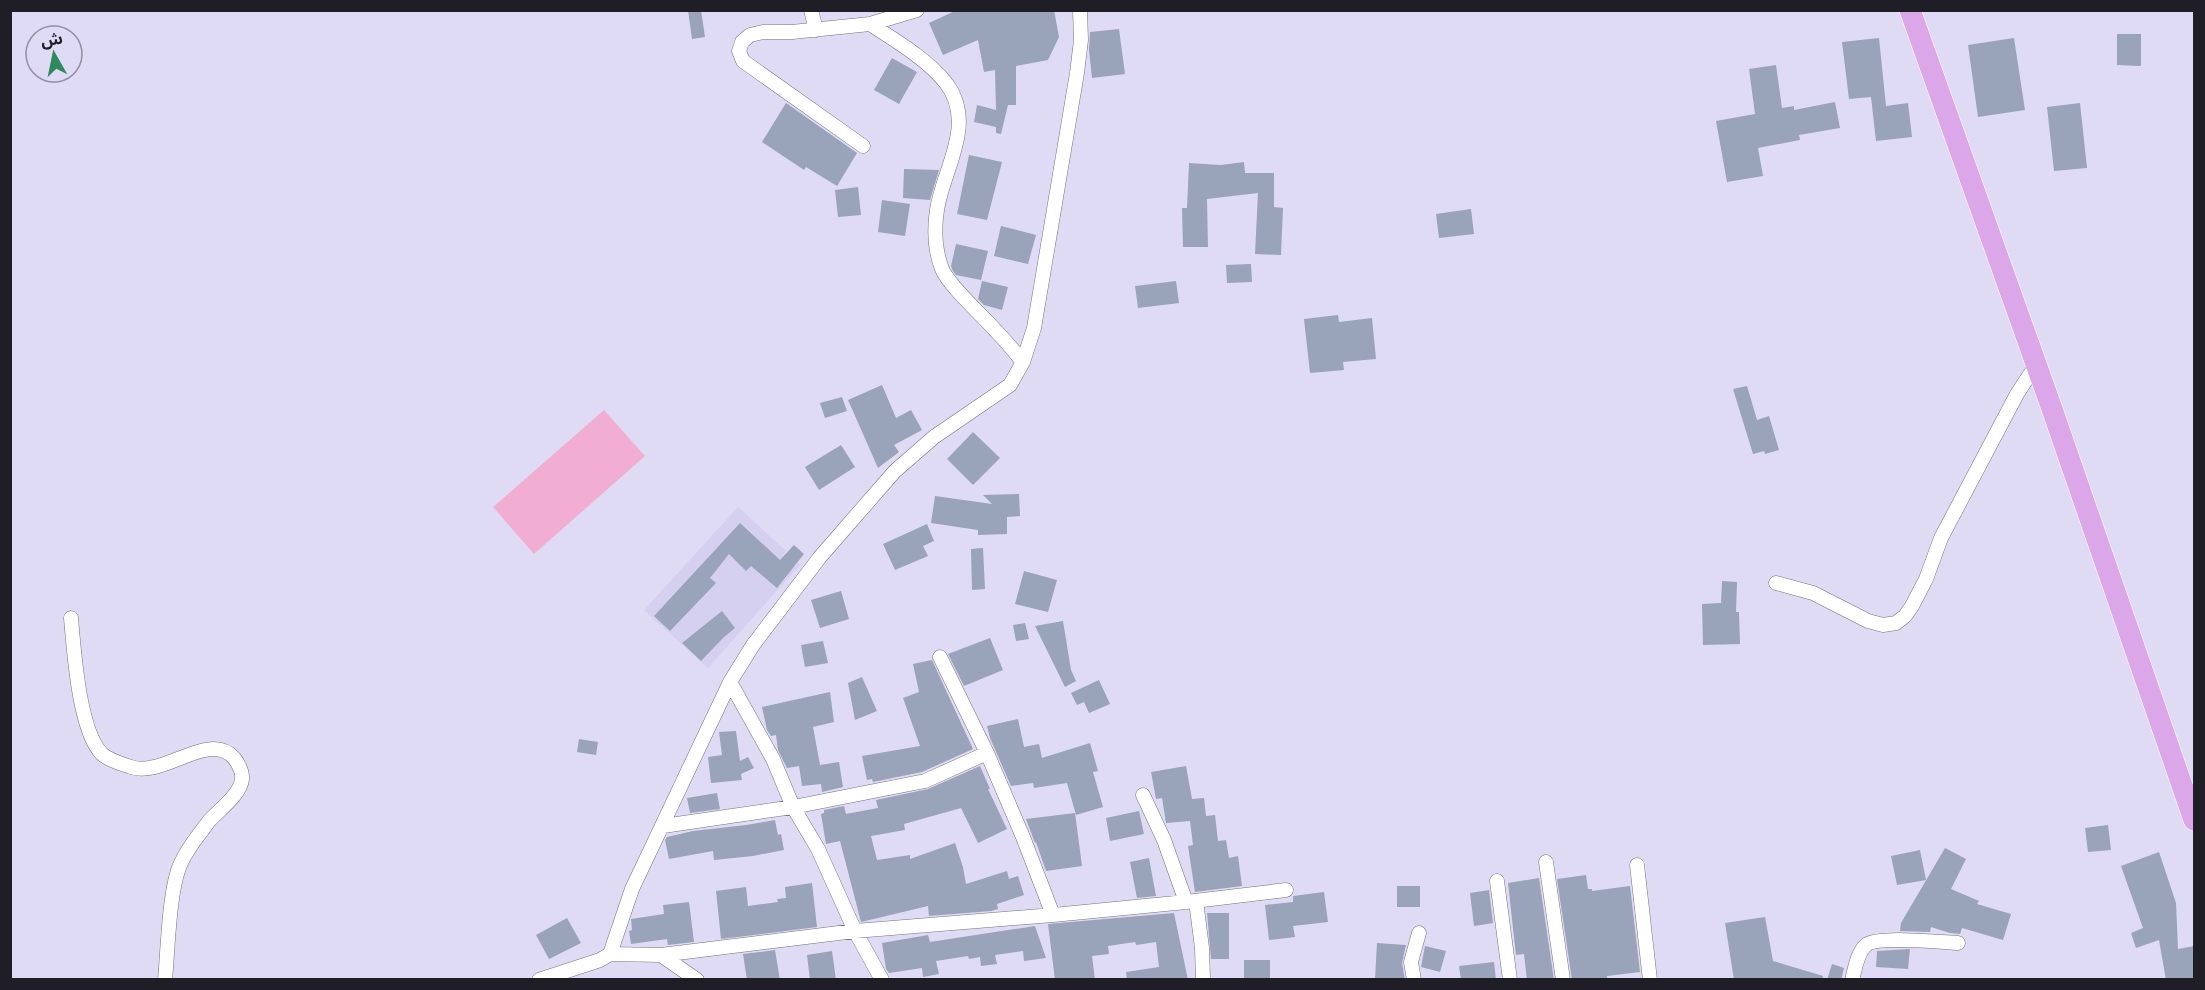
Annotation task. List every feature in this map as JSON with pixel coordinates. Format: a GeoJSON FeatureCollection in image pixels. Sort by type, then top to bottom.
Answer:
{"type":"FeatureCollection","features":[{"type":"Feature","properties":{"kind":"main road"},"geometry":{"type":"LineString","coordinates":[[1910,10],[2194,820]]}},
{"type":"Feature","properties":{"kind":"street"},"geometry":{"type":"LineString","coordinates":[[812,10],[816,30]]}},
{"type":"Feature","properties":{"kind":"street"},"geometry":{"type":"LineString","coordinates":[[863,146],[743,61],[739,51],[742,42],[750,35],[763,32],[816,30],[870,24],[917,10]]}},
{"type":"Feature","properties":{"kind":"street"},"geometry":{"type":"LineString","coordinates":[[610,954],[632,889],[730,682],[753,645],[813,565],[895,471],[934,437],[1010,385],[1023,362],[1034,328],[1077,73],[1081,40],[1080,10]]}},
{"type":"Feature","properties":{"kind":"street"},"geometry":{"type":"LineString","coordinates":[[870,24],[934,70],[954,98],[958,117],[958,138],[937,210],[938,253],[943,271],[1023,362]]}},
{"type":"Feature","properties":{"kind":"street"},"geometry":{"type":"LineString","coordinates":[[1776,583],[1813,593],[1868,621],[1883,625],[1896,623],[1905,616],[1926,579],[1941,538],[2016,394],[2036,365]]}},
{"type":"Feature","properties":{"kind":"street"},"geometry":{"type":"LineString","coordinates":[[71,618],[88,729],[102,754],[111,760],[134,768],[147,769],[207,750],[221,749],[237,761],[242,776],[242,781],[235,793],[189,847],[180,865],[175,884],[165,980]]}},
{"type":"Feature","properties":{"kind":"street"},"geometry":{"type":"LineString","coordinates":[[940,657],[987,753],[1053,915]]}},
{"type":"Feature","properties":{"kind":"street"},"geometry":{"type":"LineString","coordinates":[[730,682],[773,759],[793,807],[818,849],[855,931],[882,980]]}},
{"type":"Feature","properties":{"kind":"street"},"geometry":{"type":"LineString","coordinates":[[663,826],[793,807],[925,780],[987,753]]}},
{"type":"Feature","properties":{"kind":"street"},"geometry":{"type":"LineString","coordinates":[[1143,795],[1191,902],[1202,948],[1203,980]]}},
{"type":"Feature","properties":{"kind":"street"},"geometry":{"type":"LineString","coordinates":[[1546,862],[1563,980]]}},
{"type":"Feature","properties":{"kind":"street"},"geometry":{"type":"LineString","coordinates":[[1637,865],[1650,980]]}},
{"type":"Feature","properties":{"kind":"street"},"geometry":{"type":"LineString","coordinates":[[1497,881],[1510,980]]}},
{"type":"Feature","properties":{"kind":"street"},"geometry":{"type":"LineString","coordinates":[[539,980],[600,960],[610,954],[661,954],[855,931],[1191,902],[1286,890]]}},
{"type":"Feature","properties":{"kind":"street"},"geometry":{"type":"LineString","coordinates":[[1414,980],[1412,962],[1419,933]]}},
{"type":"Feature","properties":{"kind":"street"},"geometry":{"type":"LineString","coordinates":[[1852,980],[1860,954],[1867,944],[1872,942],[1889,940],[1958,943]]}},
{"type":"Feature","properties":{"kind":"street"},"geometry":{"type":"LineString","coordinates":[[661,954],[697,980]]}},
{"type":"Feature","properties":{"kind":"shaded area"},"geometry":{"type":"Polygon","coordinates":[[[604,410],[645,456],[534,554],[493,507],[604,410]]]}},
{"type":"Feature","properties":{"kind":"shaded area"},"geometry":{"type":"Polygon","coordinates":[[[738,507],[786,551],[782,556],[795,567],[798,563],[800,565],[708,668],[644,610],[738,507]]]}},
{"type":"Feature","properties":{"kind":"building"},"geometry":{"type":"Polygon","coordinates":[[[688,10],[701,10],[705,37],[692,39],[688,10]]]}},
{"type":"Feature","properties":{"kind":"building"},"geometry":{"type":"Polygon","coordinates":[[[957,10],[1054,10],[1059,37],[1048,60],[1016,66],[1016,105],[1008,105],[1001,134],[996,133],[996,127],[974,122],[977,105],[996,110],[995,70],[984,72],[978,40],[943,55],[929,23],[957,10]]]}},
{"type":"Feature","properties":{"kind":"building"},"geometry":{"type":"Polygon","coordinates":[[[1119,29],[1125,74],[1092,78],[1090,32],[1119,29]]]}},
{"type":"Feature","properties":{"kind":"building"},"geometry":{"type":"Polygon","coordinates":[[[2117,34],[2141,34],[2141,66],[2117,65],[2117,34]]]}},
{"type":"Feature","properties":{"kind":"building"},"geometry":{"type":"Polygon","coordinates":[[[1879,38],[1886,106],[1908,103],[1912,137],[1876,141],[1871,97],[1849,99],[1842,42],[1879,38]]]}},
{"type":"Feature","properties":{"kind":"building"},"geometry":{"type":"Polygon","coordinates":[[[2014,38],[2025,110],[1978,117],[1968,45],[2014,38]]]}},
{"type":"Feature","properties":{"kind":"building"},"geometry":{"type":"Polygon","coordinates":[[[892,58],[917,72],[899,104],[874,90],[892,58]]]}},
{"type":"Feature","properties":{"kind":"building"},"geometry":{"type":"Polygon","coordinates":[[[1776,65],[1782,108],[1794,106],[1794,110],[1835,102],[1840,128],[1799,135],[1800,140],[1758,148],[1763,176],[1727,182],[1716,121],[1755,114],[1749,69],[1776,65]]]}},
{"type":"Feature","properties":{"kind":"building"},"geometry":{"type":"Polygon","coordinates":[[[786,103],[857,153],[837,186],[806,167],[804,170],[762,142],[786,103]]]}},
{"type":"Feature","properties":{"kind":"building"},"geometry":{"type":"Polygon","coordinates":[[[2080,103],[2087,168],[2054,171],[2047,107],[2080,103]]]}},
{"type":"Feature","properties":{"kind":"building"},"geometry":{"type":"Polygon","coordinates":[[[969,155],[1002,162],[987,220],[957,214],[969,155]]]}},
{"type":"Feature","properties":{"kind":"building"},"geometry":{"type":"Polygon","coordinates":[[[1244,162],[1245,173],[1274,173],[1274,207],[1283,208],[1281,255],[1255,254],[1258,193],[1207,199],[1208,247],[1183,247],[1182,208],[1187,208],[1189,163],[1221,165],[1244,162]]]}},
{"type":"Feature","properties":{"kind":"building"},"geometry":{"type":"Polygon","coordinates":[[[904,169],[939,170],[930,200],[903,198],[904,169]]]}},
{"type":"Feature","properties":{"kind":"building"},"geometry":{"type":"Polygon","coordinates":[[[858,187],[861,215],[838,217],[835,190],[858,187]]]}},
{"type":"Feature","properties":{"kind":"building"},"geometry":{"type":"Polygon","coordinates":[[[882,200],[910,204],[905,236],[878,232],[882,200]]]}},
{"type":"Feature","properties":{"kind":"building"},"geometry":{"type":"Polygon","coordinates":[[[1471,209],[1474,234],[1439,238],[1436,214],[1471,209]]]}},
{"type":"Feature","properties":{"kind":"building"},"geometry":{"type":"Polygon","coordinates":[[[1001,226],[1036,235],[1028,264],[994,256],[1001,226]]]}},
{"type":"Feature","properties":{"kind":"building"},"geometry":{"type":"Polygon","coordinates":[[[956,244],[988,251],[981,280],[956,275],[953,271],[951,266],[956,244]]]}},
{"type":"Feature","properties":{"kind":"building"},"geometry":{"type":"Polygon","coordinates":[[[1251,264],[1252,282],[1227,283],[1226,265],[1251,264]]]}},
{"type":"Feature","properties":{"kind":"building"},"geometry":{"type":"Polygon","coordinates":[[[982,281],[1008,287],[1002,310],[984,305],[978,299],[982,281]]]}},
{"type":"Feature","properties":{"kind":"building"},"geometry":{"type":"Polygon","coordinates":[[[1176,281],[1179,303],[1138,308],[1135,286],[1176,281]]]}},
{"type":"Feature","properties":{"kind":"building"},"geometry":{"type":"Polygon","coordinates":[[[1338,315],[1339,322],[1372,318],[1376,359],[1343,362],[1344,370],[1310,373],[1304,319],[1338,315]]]}},
{"type":"Feature","properties":{"kind":"building"},"geometry":{"type":"Polygon","coordinates":[[[882,385],[896,418],[911,410],[922,430],[894,445],[899,452],[878,468],[848,400],[882,385]]]}},
{"type":"Feature","properties":{"kind":"building"},"geometry":{"type":"Polygon","coordinates":[[[1747,386],[1757,420],[1769,416],[1779,450],[1765,454],[1764,451],[1753,454],[1733,389],[1747,386]]]}},
{"type":"Feature","properties":{"kind":"building"},"geometry":{"type":"Polygon","coordinates":[[[842,397],[847,411],[825,418],[820,403],[842,397]]]}},
{"type":"Feature","properties":{"kind":"building"},"geometry":{"type":"Polygon","coordinates":[[[973,432],[1000,458],[973,485],[947,459],[973,432]]]}},
{"type":"Feature","properties":{"kind":"building"},"geometry":{"type":"Polygon","coordinates":[[[841,445],[855,467],[819,490],[805,467],[841,445]]]}},
{"type":"Feature","properties":{"kind":"building"},"geometry":{"type":"Polygon","coordinates":[[[1019,494],[1020,516],[1007,517],[1007,534],[978,535],[978,530],[931,523],[935,496],[992,504],[983,495],[1019,494]]]}},
{"type":"Feature","properties":{"kind":"building"},"geometry":{"type":"Polygon","coordinates":[[[740,523],[780,560],[794,545],[804,554],[777,588],[751,566],[746,571],[729,554],[710,578],[716,583],[670,631],[654,616],[740,523]]]}},
{"type":"Feature","properties":{"kind":"building"},"geometry":{"type":"Polygon","coordinates":[[[927,524],[934,541],[923,546],[928,556],[895,570],[883,544],[927,524]]]}},
{"type":"Feature","properties":{"kind":"building"},"geometry":{"type":"Polygon","coordinates":[[[983,548],[985,589],[972,590],[971,549],[983,548]]]}},
{"type":"Feature","properties":{"kind":"building"},"geometry":{"type":"Polygon","coordinates":[[[1024,571],[1057,580],[1048,612],[1015,604],[1024,571]]]}},
{"type":"Feature","properties":{"kind":"building"},"geometry":{"type":"Polygon","coordinates":[[[1722,581],[1737,582],[1736,612],[1739,612],[1740,644],[1703,645],[1702,604],[1721,603],[1722,581]]]}},
{"type":"Feature","properties":{"kind":"building"},"geometry":{"type":"Polygon","coordinates":[[[841,591],[849,619],[820,628],[811,600],[841,591]]]}},
{"type":"Feature","properties":{"kind":"building"},"geometry":{"type":"Polygon","coordinates":[[[722,611],[735,628],[701,661],[682,643],[722,611]]]}},
{"type":"Feature","properties":{"kind":"building"},"geometry":{"type":"Polygon","coordinates":[[[1063,621],[1071,670],[1076,681],[1065,687],[1035,626],[1063,621]]]}},
{"type":"Feature","properties":{"kind":"building"},"geometry":{"type":"Polygon","coordinates":[[[1025,623],[1029,639],[1016,641],[1013,625],[1025,623]]]}},
{"type":"Feature","properties":{"kind":"building"},"geometry":{"type":"Polygon","coordinates":[[[990,638],[1003,670],[964,686],[948,654],[990,638]]]}},
{"type":"Feature","properties":{"kind":"building"},"geometry":{"type":"Polygon","coordinates":[[[823,641],[828,663],[805,667],[801,645],[823,641]]]}},
{"type":"Feature","properties":{"kind":"building"},"geometry":{"type":"Polygon","coordinates":[[[932,660],[973,749],[922,772],[873,782],[872,779],[867,780],[862,756],[920,746],[903,698],[919,692],[913,664],[932,660]]]}},
{"type":"Feature","properties":{"kind":"building"},"geometry":{"type":"Polygon","coordinates":[[[862,677],[877,711],[855,720],[848,683],[862,677]]]}},
{"type":"Feature","properties":{"kind":"building"},"geometry":{"type":"Polygon","coordinates":[[[1099,680],[1110,704],[1089,713],[1084,702],[1077,705],[1071,693],[1099,680]]]}},
{"type":"Feature","properties":{"kind":"building"},"geometry":{"type":"Polygon","coordinates":[[[830,692],[834,722],[813,727],[820,765],[839,762],[843,787],[822,792],[821,784],[802,786],[799,766],[787,768],[778,750],[776,735],[771,736],[767,730],[762,707],[830,692]]]}},
{"type":"Feature","properties":{"kind":"building"},"geometry":{"type":"Polygon","coordinates":[[[1018,719],[1024,747],[1039,744],[1042,758],[1090,743],[1098,771],[1093,772],[1103,807],[1076,815],[1067,783],[1034,788],[1033,783],[1011,786],[987,726],[1018,719]]]}},
{"type":"Feature","properties":{"kind":"building"},"geometry":{"type":"Polygon","coordinates":[[[736,731],[740,761],[748,757],[754,768],[741,774],[742,780],[711,783],[708,757],[722,755],[719,732],[736,731]]]}},
{"type":"Feature","properties":{"kind":"building"},"geometry":{"type":"Polygon","coordinates":[[[579,739],[598,742],[596,755],[577,752],[579,739]]]}},
{"type":"Feature","properties":{"kind":"building"},"geometry":{"type":"Polygon","coordinates":[[[980,766],[1007,829],[978,843],[961,808],[904,824],[905,830],[871,836],[877,860],[910,855],[910,859],[955,843],[966,884],[1007,871],[1009,879],[1018,876],[1024,895],[997,904],[998,909],[991,911],[929,916],[928,906],[861,922],[840,841],[826,844],[821,814],[824,810],[844,806],[846,814],[878,808],[876,800],[928,789],[980,766]]]}},
{"type":"Feature","properties":{"kind":"building"},"geometry":{"type":"Polygon","coordinates":[[[1186,766],[1192,799],[1204,798],[1206,816],[1215,815],[1218,841],[1226,840],[1229,858],[1238,856],[1242,886],[1195,892],[1188,846],[1193,845],[1190,821],[1166,823],[1162,798],[1156,799],[1151,772],[1186,766]]]}},
{"type":"Feature","properties":{"kind":"building"},"geometry":{"type":"Polygon","coordinates":[[[717,793],[720,809],[690,813],[687,798],[717,793]]]}},
{"type":"Feature","properties":{"kind":"building"},"geometry":{"type":"Polygon","coordinates":[[[1139,811],[1144,834],[1110,841],[1106,818],[1139,811]]]}},
{"type":"Feature","properties":{"kind":"building"},"geometry":{"type":"Polygon","coordinates":[[[1075,813],[1082,866],[1046,871],[1026,819],[1075,813]]]}},
{"type":"Feature","properties":{"kind":"building"},"geometry":{"type":"Polygon","coordinates":[[[775,820],[784,850],[714,860],[713,851],[669,859],[665,840],[667,837],[693,831],[775,820]]]}},
{"type":"Feature","properties":{"kind":"building"},"geometry":{"type":"Polygon","coordinates":[[[2108,825],[2111,850],[2088,852],[2085,828],[2108,825]]]}},
{"type":"Feature","properties":{"kind":"building"},"geometry":{"type":"Polygon","coordinates":[[[1945,848],[1966,859],[1951,889],[1979,901],[1977,904],[2011,914],[2003,940],[1962,928],[1960,934],[1931,927],[1930,932],[1900,931],[1901,923],[1945,848]]]}},
{"type":"Feature","properties":{"kind":"building"},"geometry":{"type":"Polygon","coordinates":[[[1920,850],[1926,880],[1897,885],[1891,856],[1920,850]]]}},
{"type":"Feature","properties":{"kind":"building"},"geometry":{"type":"Polygon","coordinates":[[[2159,852],[2176,903],[2178,949],[2194,946],[2194,980],[2166,980],[2159,940],[2136,948],[2131,933],[2143,928],[2121,866],[2159,852]]]}},
{"type":"Feature","properties":{"kind":"building"},"geometry":{"type":"Polygon","coordinates":[[[1149,858],[1156,896],[1137,898],[1130,862],[1149,858]]]}},
{"type":"Feature","properties":{"kind":"building"},"geometry":{"type":"Polygon","coordinates":[[[1586,875],[1588,889],[1592,891],[1630,886],[1640,972],[1607,976],[1607,980],[1572,980],[1557,879],[1586,875]]]}},
{"type":"Feature","properties":{"kind":"building"},"geometry":{"type":"Polygon","coordinates":[[[1539,878],[1554,980],[1527,980],[1524,954],[1516,955],[1508,883],[1539,878]]]}},
{"type":"Feature","properties":{"kind":"building"},"geometry":{"type":"Polygon","coordinates":[[[812,883],[817,927],[721,939],[716,891],[746,887],[748,906],[778,902],[777,899],[786,898],[785,887],[812,883]]]}},
{"type":"Feature","properties":{"kind":"building"},"geometry":{"type":"Polygon","coordinates":[[[1397,886],[1420,886],[1420,907],[1397,907],[1397,886]]]}},
{"type":"Feature","properties":{"kind":"building"},"geometry":{"type":"Polygon","coordinates":[[[1489,890],[1493,923],[1474,926],[1470,893],[1489,890]]]}},
{"type":"Feature","properties":{"kind":"building"},"geometry":{"type":"Polygon","coordinates":[[[1324,892],[1328,922],[1293,926],[1295,937],[1269,940],[1265,905],[1293,902],[1293,896],[1324,892]]]}},
{"type":"Feature","properties":{"kind":"building"},"geometry":{"type":"Polygon","coordinates":[[[689,902],[694,942],[668,945],[667,939],[631,944],[629,931],[632,930],[631,919],[664,914],[663,905],[689,902]]]}},
{"type":"Feature","properties":{"kind":"building"},"geometry":{"type":"Polygon","coordinates":[[[1174,913],[1188,980],[1127,980],[1126,972],[1159,967],[1156,942],[1136,945],[1135,942],[1108,946],[1109,954],[1092,956],[1095,980],[1055,980],[1048,924],[1174,913]]]}},
{"type":"Feature","properties":{"kind":"building"},"geometry":{"type":"Polygon","coordinates":[[[1207,913],[1229,913],[1229,959],[1211,959],[1207,913]]]}},
{"type":"Feature","properties":{"kind":"building"},"geometry":{"type":"Polygon","coordinates":[[[1765,917],[1773,961],[1823,976],[1822,980],[1734,980],[1725,923],[1765,917]]]}},
{"type":"Feature","properties":{"kind":"building"},"geometry":{"type":"Polygon","coordinates":[[[567,918],[581,943],[549,959],[536,935],[567,918]]]}},
{"type":"Feature","properties":{"kind":"building"},"geometry":{"type":"Polygon","coordinates":[[[1035,926],[1046,958],[1024,961],[1023,951],[995,955],[997,964],[981,966],[980,957],[969,959],[968,956],[936,961],[939,974],[923,977],[922,968],[889,973],[886,969],[882,943],[928,935],[930,942],[1035,926]]]}},
{"type":"Feature","properties":{"kind":"building"},"geometry":{"type":"Polygon","coordinates":[[[1377,943],[1406,945],[1402,963],[1405,980],[1375,979],[1377,943]]]}},
{"type":"Feature","properties":{"kind":"building"},"geometry":{"type":"Polygon","coordinates":[[[1425,946],[1446,951],[1440,972],[1421,967],[1425,946]]]}},
{"type":"Feature","properties":{"kind":"building"},"geometry":{"type":"Polygon","coordinates":[[[1910,949],[1908,969],[1876,967],[1877,951],[1910,949]]]}},
{"type":"Feature","properties":{"kind":"building"},"geometry":{"type":"Polygon","coordinates":[[[775,950],[780,980],[747,980],[743,954],[775,950]]]}},
{"type":"Feature","properties":{"kind":"building"},"geometry":{"type":"Polygon","coordinates":[[[832,951],[836,980],[810,980],[807,955],[832,951]]]}},
{"type":"Feature","properties":{"kind":"building"},"geometry":{"type":"Polygon","coordinates":[[[1244,960],[1270,960],[1270,980],[1244,980],[1244,960]]]}},
{"type":"Feature","properties":{"kind":"building"},"geometry":{"type":"Polygon","coordinates":[[[1494,962],[1496,980],[1461,980],[1459,966],[1494,962]]]}},
{"type":"Feature","properties":{"kind":"building"},"geometry":{"type":"Polygon","coordinates":[[[1832,964],[1844,968],[1841,980],[1827,980],[1832,964]]]}}]}
